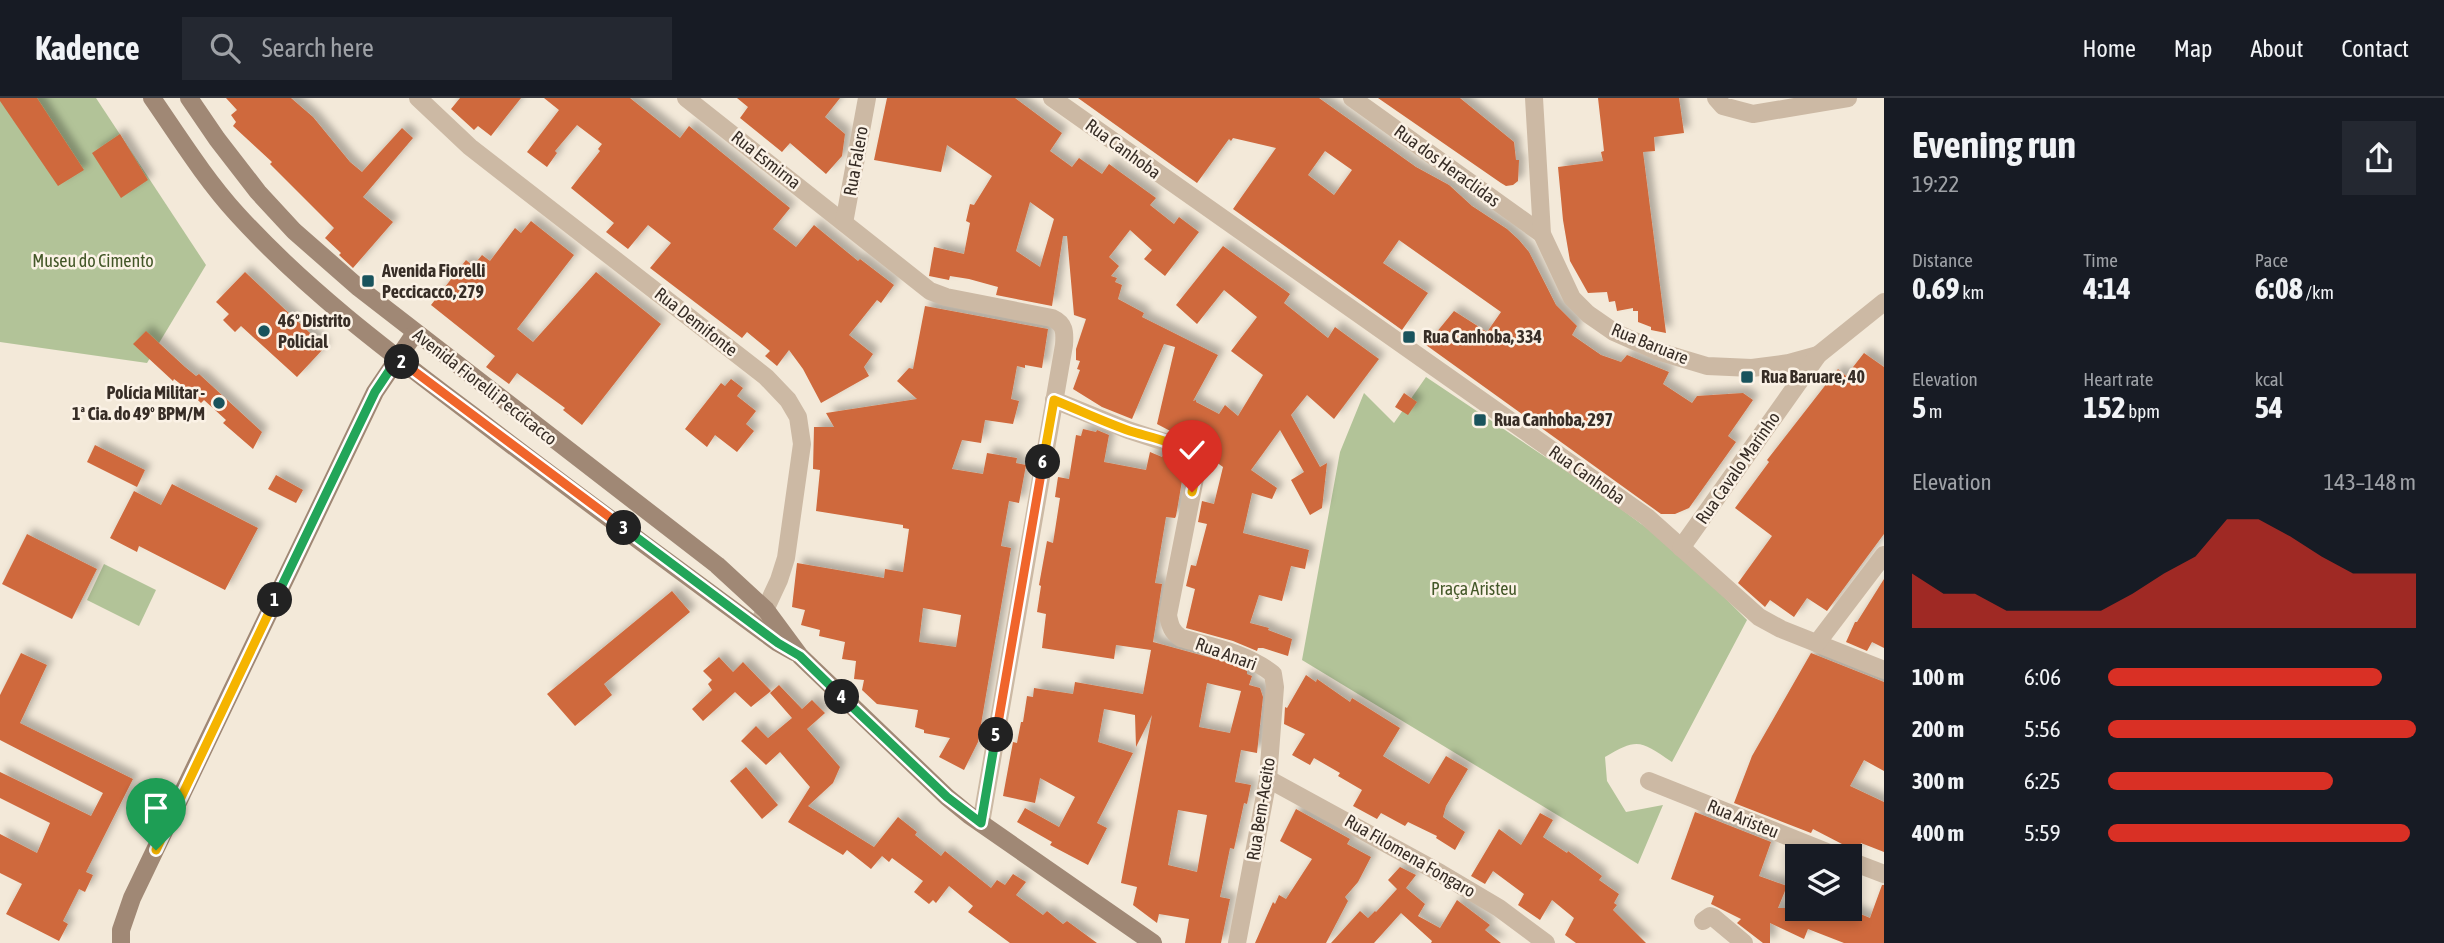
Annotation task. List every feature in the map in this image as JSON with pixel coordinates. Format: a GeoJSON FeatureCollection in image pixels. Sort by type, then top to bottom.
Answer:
{"type":"FeatureCollection","features":[{"type":"Feature","properties":{"kind":"main road","name":"Avenida Fiorelli Peccicacco"},"geometry":{"type":"LineString","coordinates":[[152,98],[194,160],[274,254],[367,335],[757,627],[800,656]]}},
{"type":"Feature","properties":{"kind":"main road","name":"Avenida Fiorelli Peccicacco"},"geometry":{"type":"LineString","coordinates":[[189,98],[216,139],[257,192],[359,288],[717,565],[766,610],[800,656],[938,789],[981,823],[1153,943]]}},
{"type":"Feature","properties":{"kind":"main road"},"geometry":{"type":"LineString","coordinates":[[121,943],[121,930],[132,898],[375,392],[415,333]]}},
{"type":"Feature","properties":{"kind":"street","name":"Rua Demifonte"},"geometry":{"type":"LineString","coordinates":[[418,98],[470,147],[766,377],[788,400],[798,417],[802,444],[786,558],[757,627]]}},
{"type":"Feature","properties":{"kind":"street","name":"Rua Esmirna"},"geometry":{"type":"LineString","coordinates":[[686,98],[930,291],[946,297],[1059,321],[1065,333],[1054,400]]}},
{"type":"Feature","properties":{"kind":"street","name":"Rua Falero"},"geometry":{"type":"LineString","coordinates":[[844,223],[867,98]]}},
{"type":"Feature","properties":{"kind":"street","name":"Rua Canhoba"},"geometry":{"type":"LineString","coordinates":[[1052,98],[1647,517],[1759,617],[1884,670]]}},
{"type":"Feature","properties":{"kind":"street","name":"Rua dos Heraclidas"},"geometry":{"type":"LineString","coordinates":[[1352,98],[1542,234]]}},
{"type":"Feature","properties":{"kind":"street","name":"Rua Baruare"},"geometry":{"type":"LineString","coordinates":[[1534,98],[1542,234],[1572,298],[1588,314],[1614,332],[1657,351],[1707,366],[1752,368],[1789,363],[1818,355]]}},
{"type":"Feature","properties":{"kind":"street"},"geometry":{"type":"LineString","coordinates":[[1716,98],[1723,106],[1753,114],[1848,98]]}},
{"type":"Feature","properties":{"kind":"street","name":"Rua Cavalo Marinho"},"geometry":{"type":"LineString","coordinates":[[1681,548],[1818,355],[1881,309]]}},
{"type":"Feature","properties":{"kind":"street"},"geometry":{"type":"LineString","coordinates":[[981,823],[1054,400]]}},
{"type":"Feature","properties":{"kind":"street","name":"Rua Anari"},"geometry":{"type":"LineString","coordinates":[[1054,400],[1128,430],[1174,445],[1189,454],[1196,473],[1168,615],[1170,625],[1174,633],[1181,638],[1243,656],[1273,674]]}},
{"type":"Feature","properties":{"kind":"street"},"geometry":{"type":"LineString","coordinates":[[1817,643],[1884,555]]}},
{"type":"Feature","properties":{"kind":"street","name":"Rua Bem-Aceito"},"geometry":{"type":"LineString","coordinates":[[1237,943],[1268,779],[1275,687],[1273,674]]}},
{"type":"Feature","properties":{"kind":"street","name":"Rua Filomena Fongaro"},"geometry":{"type":"LineString","coordinates":[[1268,779],[1440,873],[1499,908],[1546,943]]}},
{"type":"Feature","properties":{"kind":"street","name":"Rua Aristeu"},"geometry":{"type":"LineString","coordinates":[[1649,780],[1807,844]]}},
{"type":"Feature","properties":{"kind":"street"},"geometry":{"type":"LineString","coordinates":[[1862,866],[1884,874]]}},
{"type":"Feature","properties":{"kind":"street"},"geometry":{"type":"LineString","coordinates":[[1703,921],[1707,917],[1713,917],[1744,943]]}},
{"type":"Feature","properties":{"kind":"green space","name":"Museu do Cimento"},"geometry":{"type":"Polygon","coordinates":[[[0,98],[96,98],[206,265],[147,363],[0,342],[0,98]]]}},
{"type":"Feature","properties":{"kind":"green space","name":"Praça Aristeu"},"geometry":{"type":"Polygon","coordinates":[[[1426,377],[1602,495],[1678,551],[1747,620],[1672,762],[1639,744],[1625,746],[1605,757],[1607,781],[1626,812],[1663,805],[1638,864],[1302,660],[1340,452],[1364,393],[1394,423],[1426,377]]]}},
{"type":"Feature","properties":{"kind":"green space"},"geometry":{"type":"Polygon","coordinates":[[[104,564],[156,590],[139,626],[87,600],[104,564]]]}},
{"type":"Feature","properties":{"kind":"building"},"geometry":{"type":"Polygon","coordinates":[[[0,98],[37,98],[84,170],[58,186],[0,98]]]}},
{"type":"Feature","properties":{"kind":"building"},"geometry":{"type":"Polygon","coordinates":[[[226,98],[291,98],[313,117],[350,162],[362,172],[402,128],[413,138],[363,197],[393,222],[353,268],[325,238],[334,228],[270,164],[272,162],[233,126],[236,122],[231,115],[237,110],[226,98]]]}},
{"type":"Feature","properties":{"kind":"building"},"geometry":{"type":"Polygon","coordinates":[[[460,98],[521,98],[491,136],[478,126],[474,130],[451,109],[460,98]]]}},
{"type":"Feature","properties":{"kind":"building"},"geometry":{"type":"Polygon","coordinates":[[[544,98],[630,98],[680,138],[689,126],[790,208],[773,229],[796,247],[814,225],[858,261],[860,259],[894,285],[881,303],[877,300],[849,335],[873,354],[864,367],[869,376],[821,403],[803,369],[789,350],[777,366],[765,356],[770,351],[747,332],[742,338],[650,268],[671,243],[648,225],[628,249],[606,232],[614,223],[571,188],[600,151],[598,149],[602,144],[577,125],[555,151],[557,153],[547,167],[527,152],[559,110],[544,98]]]}},
{"type":"Feature","properties":{"kind":"building"},"geometry":{"type":"Polygon","coordinates":[[[737,98],[840,98],[825,117],[845,134],[842,156],[826,174],[790,143],[782,152],[740,118],[748,107],[737,98]]]}},
{"type":"Feature","properties":{"kind":"building"},"geometry":{"type":"Polygon","coordinates":[[[887,98],[1015,98],[1062,133],[1050,151],[1072,167],[1079,158],[1102,174],[1109,164],[1156,198],[1150,205],[1174,224],[1179,217],[1199,232],[1165,276],[1144,259],[1152,250],[1130,230],[1109,257],[1119,266],[1111,276],[1117,278],[1115,282],[1122,285],[1118,299],[1144,313],[1142,317],[1218,355],[1193,401],[1196,400],[1219,414],[1225,405],[1238,416],[1263,375],[1231,351],[1257,317],[1224,290],[1197,324],[1176,305],[1223,246],[1290,294],[1284,303],[1328,338],[1335,327],[1379,359],[1334,419],[1307,395],[1291,415],[1320,467],[1327,463],[1322,508],[1310,515],[1291,480],[1304,472],[1280,430],[1251,470],[1277,488],[1272,499],[1252,493],[1243,533],[1309,550],[1305,569],[1291,566],[1282,601],[1259,595],[1250,623],[1292,639],[1288,656],[1263,648],[1258,648],[1257,651],[1233,641],[1186,628],[1195,589],[1186,586],[1191,565],[1196,566],[1207,524],[1198,522],[1202,501],[1214,504],[1223,467],[1195,444],[1157,424],[1175,347],[1164,344],[1132,419],[1102,407],[1073,389],[1080,370],[1077,369],[1080,361],[1076,360],[1076,349],[1086,319],[1074,315],[1067,236],[1063,236],[1052,306],[996,295],[998,287],[969,279],[950,276],[949,280],[929,276],[934,247],[964,254],[970,223],[966,221],[970,204],[974,205],[992,176],[947,145],[941,172],[874,160],[887,98]],[[1030,202],[1016,251],[1040,267],[1054,219],[1030,202]]]}},
{"type":"Feature","properties":{"kind":"building"},"geometry":{"type":"Polygon","coordinates":[[[1078,98],[1319,98],[1416,167],[1449,185],[1472,206],[1519,240],[1529,252],[1556,305],[1577,326],[1572,335],[1601,355],[1621,362],[1627,355],[1669,372],[1663,384],[1692,403],[1697,396],[1743,393],[1753,400],[1728,436],[1736,442],[1689,508],[1675,514],[1661,514],[1426,345],[1454,311],[1487,332],[1501,312],[1399,240],[1383,263],[1428,293],[1402,330],[1233,209],[1276,148],[1229,139],[1197,183],[1078,98]],[[1325,151],[1308,175],[1334,195],[1352,170],[1325,151]]]}},
{"type":"Feature","properties":{"kind":"building"},"geometry":{"type":"Polygon","coordinates":[[[1378,98],[1460,98],[1514,142],[1516,160],[1519,160],[1518,181],[1506,186],[1378,98]]]}},
{"type":"Feature","properties":{"kind":"building"},"geometry":{"type":"Polygon","coordinates":[[[1598,98],[1679,98],[1684,133],[1654,137],[1655,151],[1643,152],[1666,333],[1651,330],[1651,327],[1638,322],[1638,311],[1633,311],[1633,308],[1617,311],[1615,301],[1609,302],[1607,292],[1588,293],[1570,261],[1558,167],[1603,161],[1598,98]]]}},
{"type":"Feature","properties":{"kind":"building"},"geometry":{"type":"Polygon","coordinates":[[[120,134],[148,180],[121,198],[92,153],[120,134]]]}},
{"type":"Feature","properties":{"kind":"building"},"geometry":{"type":"Polygon","coordinates":[[[531,221],[574,255],[517,329],[533,342],[596,272],[661,324],[582,425],[563,410],[565,408],[517,373],[509,384],[486,367],[495,356],[431,305],[466,260],[473,266],[482,255],[490,261],[515,228],[521,233],[531,221]]]}},
{"type":"Feature","properties":{"kind":"building"},"geometry":{"type":"Polygon","coordinates":[[[245,272],[325,347],[297,377],[241,326],[235,332],[223,320],[229,314],[216,302],[245,272]]]}},
{"type":"Feature","properties":{"kind":"building"},"geometry":{"type":"Polygon","coordinates":[[[925,306],[1048,329],[1042,368],[1017,366],[1011,399],[1019,401],[1013,424],[985,420],[981,443],[962,440],[952,469],[983,474],[987,453],[1017,458],[1016,463],[1026,465],[1019,503],[1009,501],[1001,546],[1011,548],[978,742],[964,770],[939,757],[950,738],[924,733],[924,730],[915,727],[918,710],[877,704],[862,690],[864,680],[854,679],[856,661],[842,659],[845,642],[819,636],[820,630],[801,625],[805,610],[792,607],[797,563],[884,578],[885,569],[903,572],[909,529],[903,528],[903,525],[816,511],[820,470],[813,469],[814,427],[834,427],[826,413],[917,399],[897,381],[909,368],[913,369],[925,306]],[[923,608],[919,642],[956,647],[961,615],[923,608]]]}},
{"type":"Feature","properties":{"kind":"building"},"geometry":{"type":"Polygon","coordinates":[[[146,331],[196,376],[199,374],[262,432],[253,449],[223,423],[226,420],[204,400],[201,403],[183,386],[174,379],[173,381],[133,344],[146,331]]]}},
{"type":"Feature","properties":{"kind":"building"},"geometry":{"type":"Polygon","coordinates":[[[1864,353],[1884,367],[1884,534],[1827,611],[1807,598],[1794,617],[1770,600],[1765,607],[1738,583],[1772,536],[1735,508],[1769,462],[1767,460],[1838,369],[1846,376],[1864,353]]]}},
{"type":"Feature","properties":{"kind":"building"},"geometry":{"type":"Polygon","coordinates":[[[731,379],[743,388],[737,396],[756,411],[746,424],[754,431],[737,452],[715,435],[707,447],[685,429],[721,383],[725,386],[731,379]]]}},
{"type":"Feature","properties":{"kind":"building"},"geometry":{"type":"Polygon","coordinates":[[[1404,393],[1417,402],[1408,415],[1395,407],[1404,393]]]}},
{"type":"Feature","properties":{"kind":"building"},"geometry":{"type":"Polygon","coordinates":[[[1083,429],[1097,430],[1109,435],[1104,462],[1146,470],[1150,452],[1162,457],[1164,454],[1181,462],[1184,469],[1176,516],[1166,517],[1155,583],[1162,584],[1153,642],[1226,662],[1247,671],[1247,674],[1252,676],[1249,685],[1260,688],[1263,697],[1257,753],[1241,750],[1235,782],[1251,785],[1247,804],[1244,803],[1234,849],[1230,848],[1220,897],[1230,899],[1221,943],[1185,943],[1189,919],[1159,914],[1157,923],[1133,905],[1137,887],[1121,883],[1152,715],[1136,747],[1135,715],[1104,709],[1098,742],[1133,753],[1097,823],[1107,828],[1088,865],[1050,845],[1052,842],[1017,822],[1025,808],[1059,827],[1075,797],[1040,778],[1035,803],[1003,796],[1013,742],[1017,743],[1027,696],[1033,697],[1034,688],[1073,694],[1075,682],[1143,694],[1151,650],[1116,645],[1114,659],[1042,648],[1046,614],[1037,612],[1039,585],[1047,541],[1053,543],[1060,498],[1055,497],[1058,477],[1069,479],[1076,435],[1081,436],[1083,429]],[[1207,683],[1199,727],[1230,733],[1241,691],[1207,683]],[[1178,810],[1168,865],[1197,872],[1207,815],[1178,810]]]}},
{"type":"Feature","properties":{"kind":"building"},"geometry":{"type":"Polygon","coordinates":[[[95,445],[145,470],[137,487],[87,462],[95,445]]]}},
{"type":"Feature","properties":{"kind":"building"},"geometry":{"type":"Polygon","coordinates":[[[276,475],[303,490],[296,503],[268,489],[276,475]]]}},
{"type":"Feature","properties":{"kind":"building"},"geometry":{"type":"Polygon","coordinates":[[[172,484],[258,528],[225,590],[139,546],[137,552],[110,538],[134,491],[161,505],[172,484]]]}},
{"type":"Feature","properties":{"kind":"building"},"geometry":{"type":"Polygon","coordinates":[[[27,534],[97,569],[72,619],[2,584],[27,534]]]}},
{"type":"Feature","properties":{"kind":"building"},"geometry":{"type":"Polygon","coordinates":[[[1884,579],[1884,648],[1872,642],[1867,651],[1846,642],[1855,622],[1884,579]]]}},
{"type":"Feature","properties":{"kind":"building"},"geometry":{"type":"Polygon","coordinates":[[[672,591],[690,612],[604,684],[612,695],[575,726],[547,694],[672,591]]]}},
{"type":"Feature","properties":{"kind":"building"},"geometry":{"type":"Polygon","coordinates":[[[21,653],[47,665],[20,723],[133,779],[86,872],[93,875],[85,892],[79,889],[63,921],[68,924],[59,941],[6,914],[22,884],[0,873],[0,834],[37,853],[50,823],[0,798],[0,772],[91,816],[103,793],[0,740],[0,695],[21,653]]]}},
{"type":"Feature","properties":{"kind":"building"},"geometry":{"type":"Polygon","coordinates":[[[1811,653],[1884,682],[1884,771],[1864,760],[1850,786],[1884,802],[1884,852],[1861,843],[1842,844],[1813,829],[1811,833],[1734,803],[1752,756],[1811,653]]]}},
{"type":"Feature","properties":{"kind":"building"},"geometry":{"type":"Polygon","coordinates":[[[719,657],[733,672],[743,662],[771,691],[751,707],[735,692],[703,721],[692,709],[712,690],[708,684],[712,680],[703,671],[719,657]]]}},
{"type":"Feature","properties":{"kind":"building"},"geometry":{"type":"Polygon","coordinates":[[[1306,675],[1316,682],[1317,679],[1350,702],[1352,698],[1400,728],[1383,756],[1429,784],[1446,756],[1468,769],[1446,806],[1443,817],[1465,832],[1455,850],[1436,838],[1437,836],[1408,822],[1405,826],[1381,813],[1377,819],[1353,806],[1362,790],[1314,758],[1310,765],[1292,755],[1305,734],[1284,724],[1285,707],[1287,708],[1306,675]]]}},
{"type":"Feature","properties":{"kind":"building"},"geometry":{"type":"Polygon","coordinates":[[[779,685],[802,709],[812,700],[825,713],[807,729],[840,767],[833,783],[808,806],[874,847],[898,817],[941,856],[945,851],[991,888],[997,880],[1005,885],[1013,874],[1026,882],[1016,895],[1043,915],[1047,911],[1063,924],[1067,921],[1097,943],[1010,943],[968,912],[973,906],[949,886],[936,903],[933,900],[929,904],[914,892],[923,881],[892,858],[889,862],[882,856],[871,869],[847,850],[843,855],[788,822],[810,787],[780,752],[766,765],[741,741],[756,726],[768,738],[792,718],[770,693],[779,685]]]}},
{"type":"Feature","properties":{"kind":"building"},"geometry":{"type":"Polygon","coordinates":[[[746,767],[778,805],[762,819],[730,781],[746,767]]]}},
{"type":"Feature","properties":{"kind":"building"},"geometry":{"type":"Polygon","coordinates":[[[1296,809],[1350,839],[1347,844],[1371,857],[1358,882],[1345,897],[1348,901],[1326,943],[1255,943],[1273,902],[1275,904],[1279,895],[1286,899],[1312,859],[1280,841],[1296,809]]]}},
{"type":"Feature","properties":{"kind":"building"},"geometry":{"type":"Polygon","coordinates":[[[1695,812],[1771,842],[1759,876],[1785,885],[1778,908],[1785,908],[1785,921],[1862,921],[1862,915],[1870,918],[1884,885],[1884,943],[1844,943],[1808,929],[1804,939],[1770,923],[1770,943],[1763,943],[1737,923],[1741,919],[1711,904],[1714,896],[1671,879],[1695,812]]]}},
{"type":"Feature","properties":{"kind":"building"},"geometry":{"type":"Polygon","coordinates":[[[1540,813],[1553,820],[1543,837],[1567,853],[1568,851],[1602,876],[1599,880],[1619,894],[1613,910],[1646,943],[1576,943],[1565,935],[1574,918],[1552,900],[1540,920],[1518,905],[1524,894],[1493,871],[1485,884],[1471,876],[1499,829],[1521,845],[1540,813]]]}},
{"type":"Feature","properties":{"kind":"building"},"geometry":{"type":"Polygon","coordinates":[[[1400,867],[1416,875],[1406,888],[1425,904],[1418,916],[1440,928],[1457,900],[1490,925],[1485,930],[1501,943],[1431,943],[1432,941],[1401,913],[1374,943],[1331,943],[1360,911],[1368,918],[1397,889],[1388,880],[1400,867]]]}},
{"type":"Feature","properties":{"kind":"place","name":"Avenida Fiorelli Peccicacco, 279"},"geometry":{"type":"Point","coordinates":[368,281]}},
{"type":"Feature","properties":{"kind":"place","name":"46º Distrito Policial"},"geometry":{"type":"Point","coordinates":[264,331]}},
{"type":"Feature","properties":{"kind":"place","name":"Rua Canhoba, 334"},"geometry":{"type":"Point","coordinates":[1409,337]}},
{"type":"Feature","properties":{"kind":"place","name":"Rua Baruare, 40"},"geometry":{"type":"Point","coordinates":[1747,377]}},
{"type":"Feature","properties":{"kind":"place","name":"Polícia Militar - 1ª Cia. do 49º BPM/M"},"geometry":{"type":"Point","coordinates":[219,403]}},
{"type":"Feature","properties":{"kind":"place","name":"Rua Canhoba, 297"},"geometry":{"type":"Point","coordinates":[1480,420]}},
{"type":"Feature","properties":{"kind":"route"},"geometry":{"type":"LineString","coordinates":[[156,850],[375,392],[397,359],[778,643],[800,656],[947,797],[981,823],[1054,400],[1128,430],[1174,445],[1189,454],[1196,473],[1192,492]]}}]}
